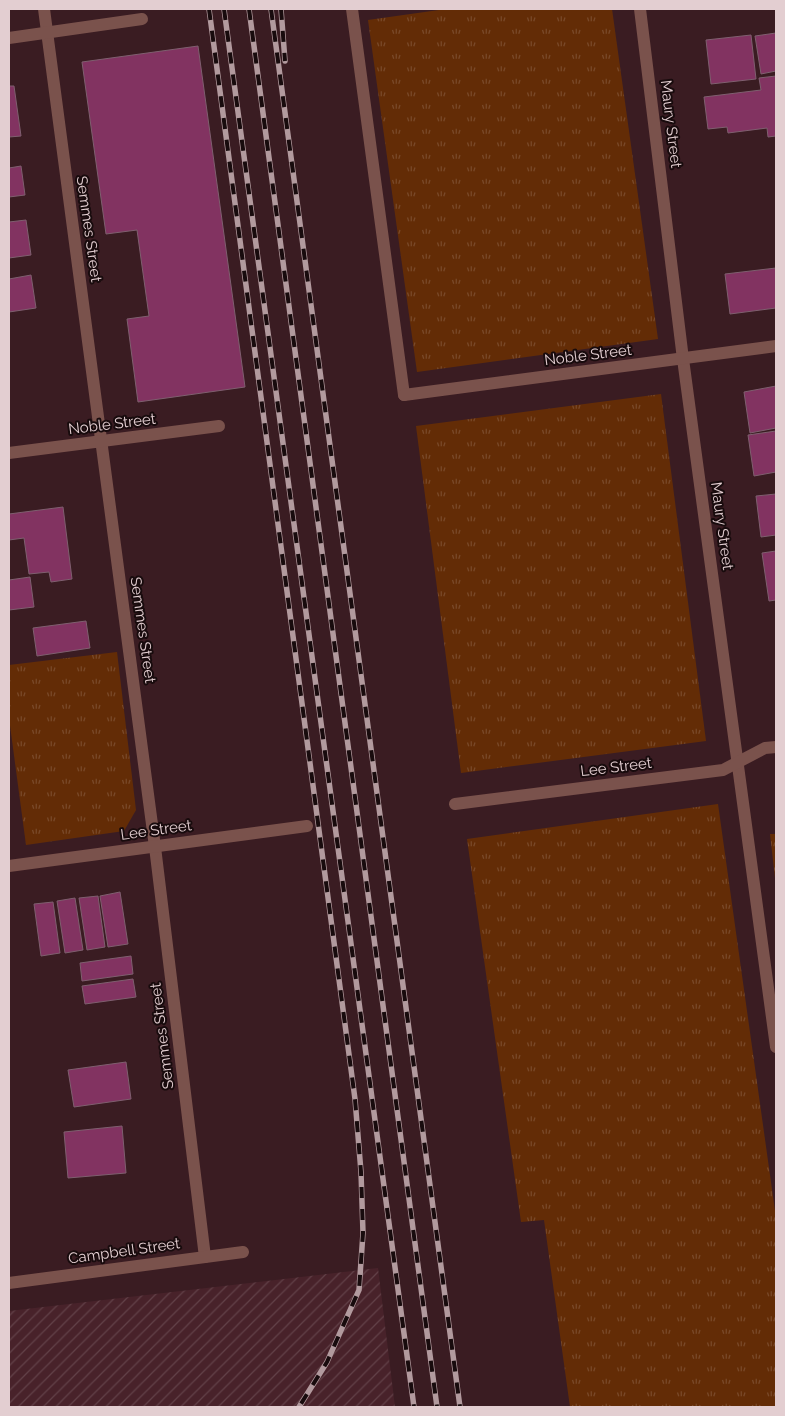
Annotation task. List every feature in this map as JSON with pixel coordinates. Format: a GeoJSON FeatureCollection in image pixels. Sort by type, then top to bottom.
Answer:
{"type":"FeatureCollection","features":[{"type":"Feature","properties":{"kind":"street","name":"Semmes Street"},"geometry":{"type":"LineString","coordinates":[[44,9],[156,847],[205,1257]]}},
{"type":"Feature","properties":{"kind":"street","name":"Noble Street"},"geometry":{"type":"LineString","coordinates":[[352,9],[404,395],[776,346]]}},
{"type":"Feature","properties":{"kind":"street","name":"Maury Street"},"geometry":{"type":"LineString","coordinates":[[640,9],[684,359],[776,1047]]}},
{"type":"Feature","properties":{"kind":"street"},"geometry":{"type":"LineString","coordinates":[[9,38],[142,19]]}},
{"type":"Feature","properties":{"kind":"street","name":"Noble Street"},"geometry":{"type":"LineString","coordinates":[[9,453],[219,426]]}},
{"type":"Feature","properties":{"kind":"street","name":"Lee Street"},"geometry":{"type":"LineString","coordinates":[[455,804],[723,770],[738,764],[765,748],[776,747]]}},
{"type":"Feature","properties":{"kind":"street","name":"Lee Street"},"geometry":{"type":"LineString","coordinates":[[9,866],[307,826]]}},
{"type":"Feature","properties":{"kind":"street","name":"Campbell Street"},"geometry":{"type":"LineString","coordinates":[[9,1283],[243,1252]]}},
{"type":"Feature","properties":{"kind":"shaded area"},"geometry":{"type":"Polygon","coordinates":[[[378,1268],[395,1407],[9,1407],[9,1311],[378,1268]]]}},
{"type":"Feature","properties":{"kind":"green space"},"geometry":{"type":"Polygon","coordinates":[[[446,9],[612,9],[658,339],[417,372],[368,20],[446,9]]]}},
{"type":"Feature","properties":{"kind":"green space"},"geometry":{"type":"Polygon","coordinates":[[[661,394],[706,741],[461,773],[416,426],[661,394]]]}},
{"type":"Feature","properties":{"kind":"green space"},"geometry":{"type":"Polygon","coordinates":[[[117,652],[136,810],[124,831],[26,845],[9,718],[9,665],[117,652]]]}},
{"type":"Feature","properties":{"kind":"green space"},"geometry":{"type":"Polygon","coordinates":[[[718,804],[776,1218],[776,1407],[570,1407],[544,1220],[521,1222],[467,839],[718,804]]]}},
{"type":"Feature","properties":{"kind":"green space"},"geometry":{"type":"Polygon","coordinates":[[[770,834],[776,834],[776,887],[770,834]]]}},
{"type":"Feature","properties":{"kind":"building"},"geometry":{"type":"Polygon","coordinates":[[[776,33],[776,71],[761,74],[755,36],[776,33]]]}},
{"type":"Feature","properties":{"kind":"building"},"geometry":{"type":"Polygon","coordinates":[[[751,35],[756,79],[711,84],[706,40],[751,35]]]}},
{"type":"Feature","properties":{"kind":"building"},"geometry":{"type":"Polygon","coordinates":[[[198,46],[245,387],[138,402],[127,319],[149,316],[137,230],[106,234],[82,62],[198,46]]]}},
{"type":"Feature","properties":{"kind":"building"},"geometry":{"type":"Polygon","coordinates":[[[776,76],[776,136],[768,137],[767,128],[728,133],[727,127],[708,129],[704,97],[761,90],[759,78],[776,76]]]}},
{"type":"Feature","properties":{"kind":"building"},"geometry":{"type":"Polygon","coordinates":[[[9,86],[14,86],[21,136],[9,137],[9,86]]]}},
{"type":"Feature","properties":{"kind":"building"},"geometry":{"type":"Polygon","coordinates":[[[21,166],[25,195],[9,197],[9,168],[21,166]]]}},
{"type":"Feature","properties":{"kind":"building"},"geometry":{"type":"Polygon","coordinates":[[[26,220],[31,255],[9,258],[9,222],[26,220]]]}},
{"type":"Feature","properties":{"kind":"building"},"geometry":{"type":"Polygon","coordinates":[[[776,268],[776,308],[730,314],[725,274],[776,268]]]}},
{"type":"Feature","properties":{"kind":"building"},"geometry":{"type":"Polygon","coordinates":[[[31,275],[36,308],[9,312],[9,279],[31,275]]]}},
{"type":"Feature","properties":{"kind":"building"},"geometry":{"type":"Polygon","coordinates":[[[776,386],[776,428],[750,433],[744,392],[776,386]]]}},
{"type":"Feature","properties":{"kind":"building"},"geometry":{"type":"Polygon","coordinates":[[[776,431],[776,472],[754,476],[748,435],[776,431]]]}},
{"type":"Feature","properties":{"kind":"building"},"geometry":{"type":"Polygon","coordinates":[[[776,494],[776,535],[761,537],[756,496],[776,494]]]}},
{"type":"Feature","properties":{"kind":"building"},"geometry":{"type":"Polygon","coordinates":[[[63,507],[72,579],[51,582],[49,572],[29,574],[24,538],[9,540],[9,514],[63,507]]]}},
{"type":"Feature","properties":{"kind":"building"},"geometry":{"type":"Polygon","coordinates":[[[776,551],[776,600],[769,601],[762,553],[776,551]]]}},
{"type":"Feature","properties":{"kind":"building"},"geometry":{"type":"Polygon","coordinates":[[[30,577],[34,607],[9,610],[9,580],[30,577]]]}},
{"type":"Feature","properties":{"kind":"building"},"geometry":{"type":"Polygon","coordinates":[[[86,621],[90,648],[37,656],[33,628],[86,621]]]}},
{"type":"Feature","properties":{"kind":"building"},"geometry":{"type":"Polygon","coordinates":[[[120,892],[128,944],[108,947],[100,896],[120,892]]]}},
{"type":"Feature","properties":{"kind":"building"},"geometry":{"type":"Polygon","coordinates":[[[98,896],[105,947],[87,950],[79,898],[98,896]]]}},
{"type":"Feature","properties":{"kind":"building"},"geometry":{"type":"Polygon","coordinates":[[[75,898],[83,950],[65,953],[57,901],[75,898]]]}},
{"type":"Feature","properties":{"kind":"building"},"geometry":{"type":"Polygon","coordinates":[[[53,902],[60,953],[41,956],[34,904],[53,902]]]}},
{"type":"Feature","properties":{"kind":"building"},"geometry":{"type":"Polygon","coordinates":[[[131,956],[133,974],[82,981],[80,963],[131,956]]]}},
{"type":"Feature","properties":{"kind":"building"},"geometry":{"type":"Polygon","coordinates":[[[133,979],[136,997],[85,1004],[82,986],[133,979]]]}},
{"type":"Feature","properties":{"kind":"building"},"geometry":{"type":"Polygon","coordinates":[[[126,1062],[131,1099],[74,1107],[68,1070],[126,1062]]]}},
{"type":"Feature","properties":{"kind":"building"},"geometry":{"type":"Polygon","coordinates":[[[122,1126],[126,1173],[68,1178],[64,1132],[122,1126]]]}},
{"type":"Feature","properties":{"kind":"railway"},"geometry":{"type":"LineString","coordinates":[[209,9],[355,1099],[361,1172],[363,1233],[359,1290],[327,1362],[299,1407]]}},
{"type":"Feature","properties":{"kind":"railway"},"geometry":{"type":"LineString","coordinates":[[224,9],[414,1407]]}},
{"type":"Feature","properties":{"kind":"railway"},"geometry":{"type":"LineString","coordinates":[[249,9],[437,1407]]}},
{"type":"Feature","properties":{"kind":"railway"},"geometry":{"type":"LineString","coordinates":[[271,9],[460,1407]]}},
{"type":"Feature","properties":{"kind":"railway"},"geometry":{"type":"LineString","coordinates":[[281,9],[285,61]]}}]}
